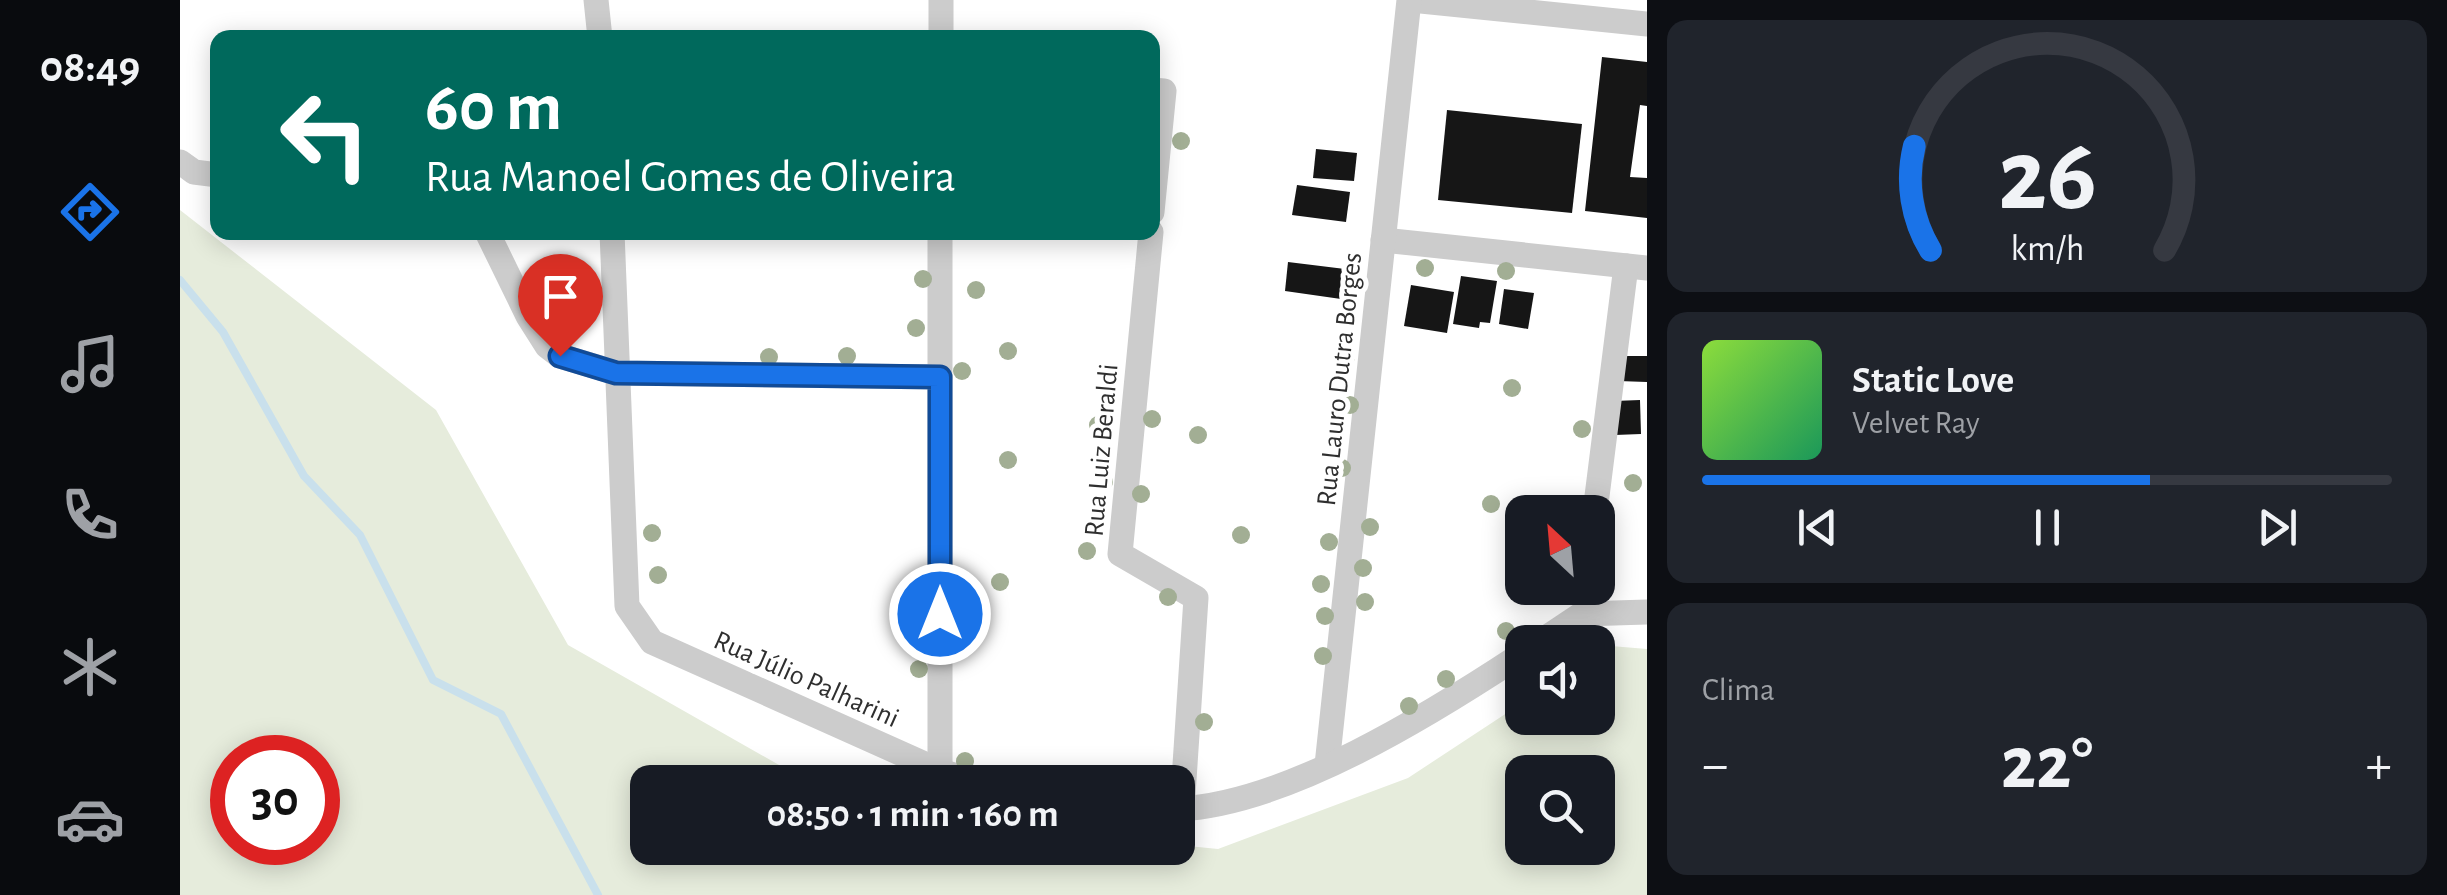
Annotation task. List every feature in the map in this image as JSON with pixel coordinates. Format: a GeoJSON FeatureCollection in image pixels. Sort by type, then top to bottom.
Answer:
{"type":"FeatureCollection","features":[{"type":"Feature","properties":{"kind":"street"},"geometry":{"type":"LineString","coordinates":[[596,0],[599,30]]}},
{"type":"Feature","properties":{"kind":"street"},"geometry":{"type":"LineString","coordinates":[[940,30],[941,0]]}},
{"type":"Feature","properties":{"kind":"street"},"geometry":{"type":"LineString","coordinates":[[1410,0],[1647,24]]}},
{"type":"Feature","properties":{"kind":"street","name":"Rua Lauro Dutra Borges"},"geometry":{"type":"LineString","coordinates":[[1327,765],[1410,0]]}},
{"type":"Feature","properties":{"kind":"street"},"geometry":{"type":"LineString","coordinates":[[1160,91],[1164,91],[1160,131]]}},
{"type":"Feature","properties":{"kind":"street"},"geometry":{"type":"LineString","coordinates":[[180,162],[194,172],[210,175]]}},
{"type":"Feature","properties":{"kind":"street"},"geometry":{"type":"LineString","coordinates":[[491,240],[547,346],[560,356],[616,373],[940,377]]}},
{"type":"Feature","properties":{"kind":"street"},"geometry":{"type":"LineString","coordinates":[[612,240],[616,373]]}},
{"type":"Feature","properties":{"kind":"street"},"geometry":{"type":"LineString","coordinates":[[940,240],[940,765]]}},
{"type":"Feature","properties":{"kind":"street","name":"Rua Luiz Beraldi"},"geometry":{"type":"LineString","coordinates":[[1149,240],[1120,554],[1196,598],[1183,765]]}},
{"type":"Feature","properties":{"kind":"street"},"geometry":{"type":"LineString","coordinates":[[1383,240],[1636,267],[1598,495]]}},
{"type":"Feature","properties":{"kind":"street","name":"Rua Júlio Palharini"},"geometry":{"type":"LineString","coordinates":[[616,373],[627,606],[652,642],[927,765]]}},
{"type":"Feature","properties":{"kind":"street"},"geometry":{"type":"LineString","coordinates":[[1582,614],[1583,605]]}},
{"type":"Feature","properties":{"kind":"street"},"geometry":{"type":"LineString","coordinates":[[1566,625],[1582,614],[1647,612]]}},
{"type":"Feature","properties":{"kind":"street"},"geometry":{"type":"LineString","coordinates":[[1195,806],[1254,796],[1327,765],[1505,665]]}},
{"type":"Feature","properties":{"kind":"green space"},"geometry":{"type":"Polygon","coordinates":[[[180,210],[210,233],[210,240],[218,240],[436,410],[568,645],[779,765],[630,765],[630,865],[1195,865],[1195,847],[1218,849],[1408,778],[1505,714],[1505,735],[1615,735],[1615,646],[1647,649],[1647,895],[180,895],[180,210]]]}},
{"type":"Feature","properties":{"kind":"building"},"geometry":{"type":"Polygon","coordinates":[[[1602,57],[1647,62],[1647,106],[1640,105],[1630,177],[1647,178],[1647,218],[1585,211],[1602,57]]]}},
{"type":"Feature","properties":{"kind":"building"},"geometry":{"type":"Polygon","coordinates":[[[1447,110],[1582,124],[1572,213],[1438,200],[1447,110]]]}},
{"type":"Feature","properties":{"kind":"building"},"geometry":{"type":"Polygon","coordinates":[[[1316,149],[1357,153],[1354,181],[1313,178],[1316,149]]]}},
{"type":"Feature","properties":{"kind":"building"},"geometry":{"type":"Polygon","coordinates":[[[1297,185],[1350,192],[1346,222],[1292,215],[1297,185]]]}},
{"type":"Feature","properties":{"kind":"building"},"geometry":{"type":"Polygon","coordinates":[[[1288,262],[1345,269],[1341,299],[1285,291],[1288,262]]]}},
{"type":"Feature","properties":{"kind":"building"},"geometry":{"type":"Polygon","coordinates":[[[1461,276],[1497,281],[1490,323],[1480,322],[1479,328],[1453,324],[1461,276]]]}},
{"type":"Feature","properties":{"kind":"building"},"geometry":{"type":"Polygon","coordinates":[[[1411,285],[1454,292],[1447,333],[1404,326],[1411,285]]]}},
{"type":"Feature","properties":{"kind":"building"},"geometry":{"type":"Polygon","coordinates":[[[1504,289],[1534,293],[1528,329],[1499,324],[1504,289]]]}},
{"type":"Feature","properties":{"kind":"building"},"geometry":{"type":"Polygon","coordinates":[[[1619,356],[1647,356],[1647,382],[1618,381],[1619,356]]]}},
{"type":"Feature","properties":{"kind":"building"},"geometry":{"type":"Polygon","coordinates":[[[1640,400],[1641,434],[1615,435],[1614,401],[1640,400]]]}},
{"type":"Feature","properties":{"kind":"waterway"},"geometry":{"type":"LineString","coordinates":[[180,280],[223,332],[304,476],[360,535],[433,680],[501,714],[598,895]]}},
{"type":"Feature","properties":{"kind":"route"},"geometry":{"type":"LineString","coordinates":[[560,356],[616,373],[940,377],[940,614]]}}]}
